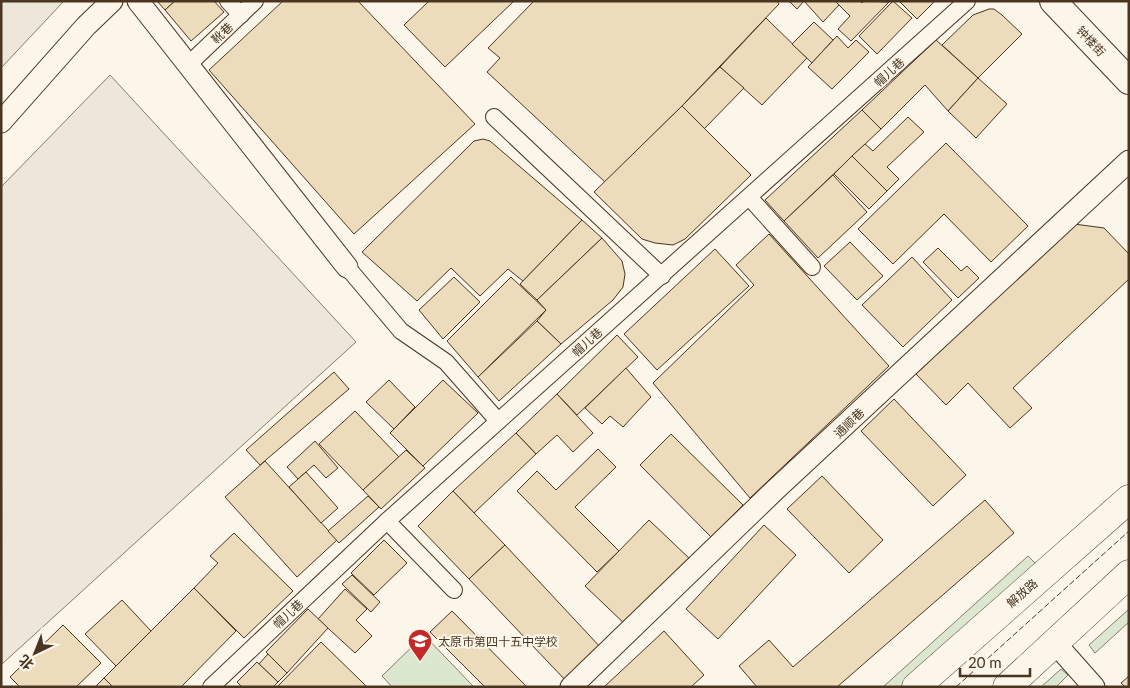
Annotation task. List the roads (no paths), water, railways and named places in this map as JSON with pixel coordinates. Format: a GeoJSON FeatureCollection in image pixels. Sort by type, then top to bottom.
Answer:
{"type":"FeatureCollection","features":[{"type":"Feature","properties":{"kind":"main road","name":"解放路"},"geometry":{"type":"LineString","coordinates":[[916,687],[1129,499]]}},
{"type":"Feature","properties":{"kind":"main road"},"geometry":{"type":"LineString","coordinates":[[1007,687],[1129,574]]}},
{"type":"Feature","properties":{"kind":"street"},"geometry":{"type":"LineString","coordinates":[[1,103],[77,18],[95,1]]}},
{"type":"Feature","properties":{"kind":"street"},"geometry":{"type":"LineString","coordinates":[[1,122],[86,26],[112,1]]}},
{"type":"Feature","properties":{"kind":"street"},"geometry":{"type":"LineString","coordinates":[[138,1],[348,267],[401,331],[446,362],[498,420]]}},
{"type":"Feature","properties":{"kind":"street"},"geometry":{"type":"LineString","coordinates":[[228,1],[241,14]]}},
{"type":"Feature","properties":{"kind":"street","name":"靴巷"},"geometry":{"type":"LineString","coordinates":[[188,65],[255,1]]}},
{"type":"Feature","properties":{"kind":"street","name":"帽儿巷"},"geometry":{"type":"LineString","coordinates":[[211,687],[386,520],[662,276],[968,1]]}},
{"type":"Feature","properties":{"kind":"street","name":"钟楼街"},"geometry":{"type":"LineString","coordinates":[[1053,1],[1129,81]]}},
{"type":"Feature","properties":{"kind":"street"},"geometry":{"type":"LineString","coordinates":[[494,117],[662,276]]}},
{"type":"Feature","properties":{"kind":"street","name":"通顺巷"},"geometry":{"type":"LineString","coordinates":[[571,687],[768,497],[1129,161]]}},
{"type":"Feature","properties":{"kind":"street"},"geometry":{"type":"LineString","coordinates":[[749,197],[812,267]]}},
{"type":"Feature","properties":{"kind":"street"},"geometry":{"type":"LineString","coordinates":[[386,520],[454,590]]}},
{"type":"Feature","properties":{"kind":"street"},"geometry":{"type":"LineString","coordinates":[[1055,643],[1094,687]]}},
{"type":"Feature","properties":{"kind":"place","name":"太原市第四十五中学校"},"geometry":{"type":"Point","coordinates":[420,662]}}]}
